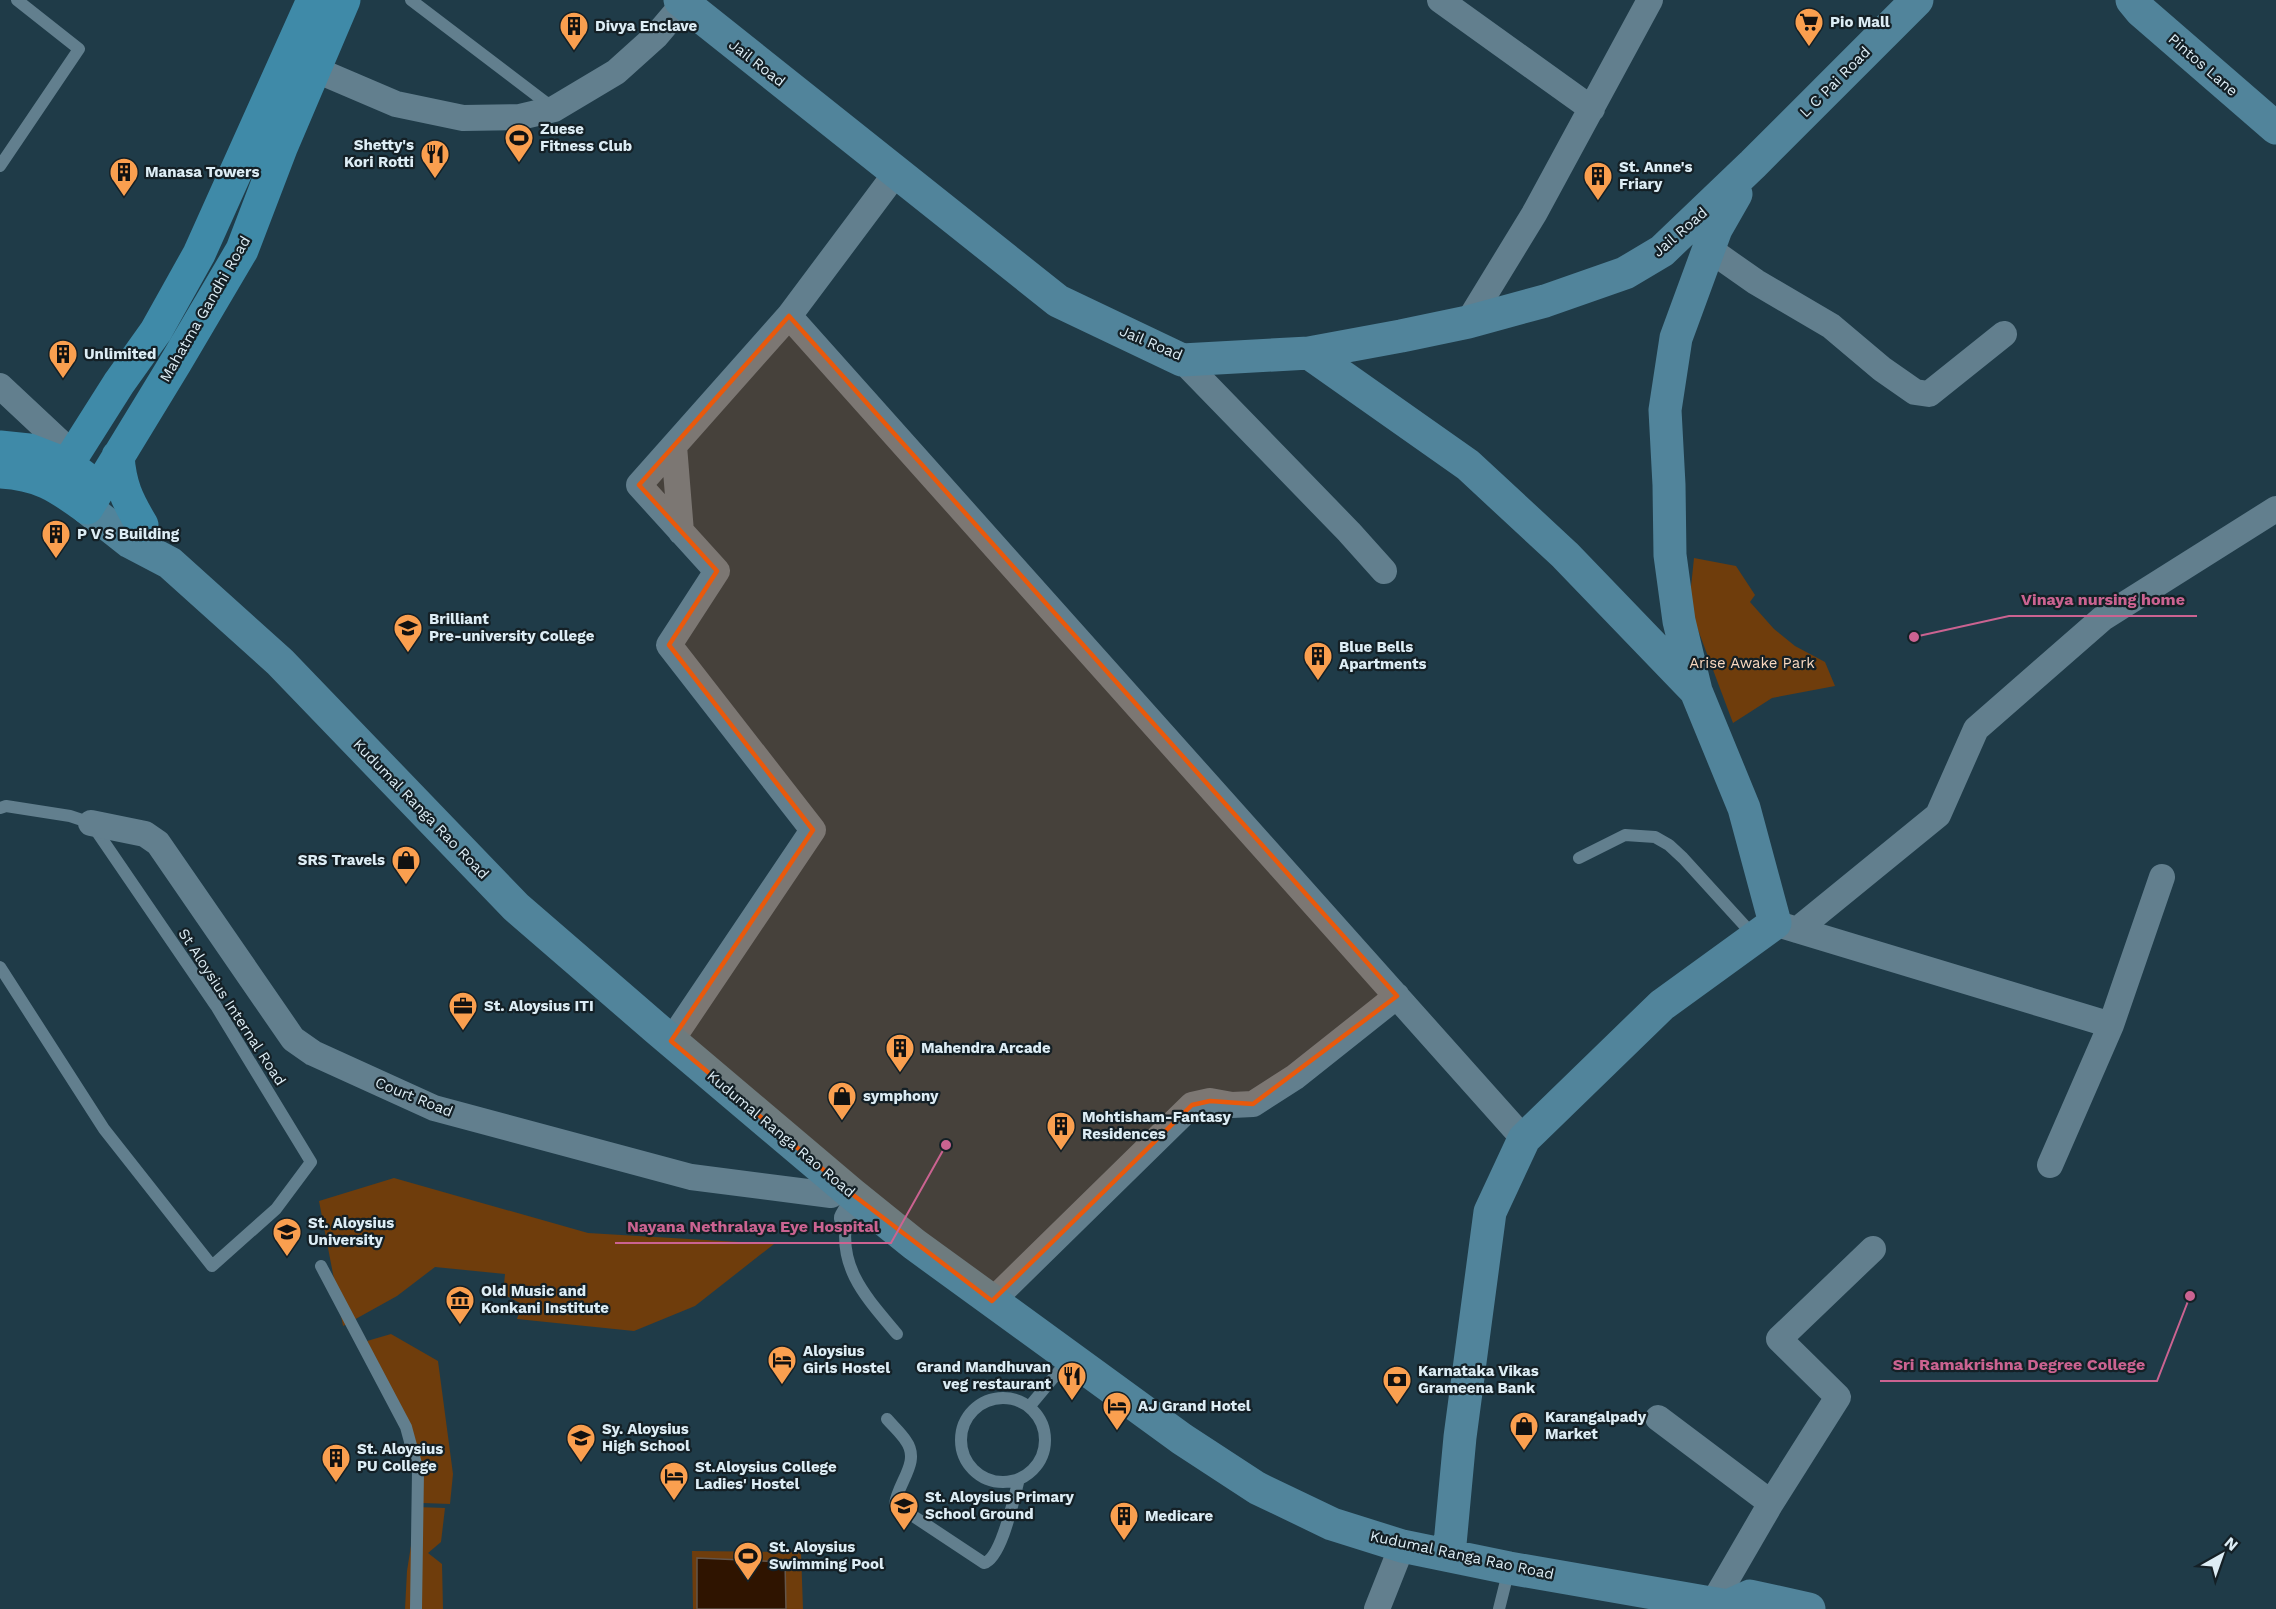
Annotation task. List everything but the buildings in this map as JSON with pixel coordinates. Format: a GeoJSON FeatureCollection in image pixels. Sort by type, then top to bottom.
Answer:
{"type":"FeatureCollection","features":[{"type":"Feature","properties":{"kind":"main road"},"geometry":{"type":"LineString","coordinates":[[0,472],[27,475],[67,451],[156,331],[199,254],[313,0]]}},
{"type":"Feature","properties":{"kind":"main road","name":"Mahatma Gandhi Road"},"geometry":{"type":"LineString","coordinates":[[94,499],[242,250],[344,0]]}},
{"type":"Feature","properties":{"kind":"main road"},"geometry":{"type":"LineString","coordinates":[[0,447],[67,451]]}},
{"type":"Feature","properties":{"kind":"main road"},"geometry":{"type":"LineString","coordinates":[[67,451],[94,499]]}},
{"type":"Feature","properties":{"kind":"main road"},"geometry":{"type":"LineString","coordinates":[[118,456],[120,477],[126,498],[142,525]]}},
{"type":"Feature","properties":{"kind":"street"},"geometry":{"type":"LineString","coordinates":[[1440,0],[1592,109]]}},
{"type":"Feature","properties":{"kind":"street"},"geometry":{"type":"LineString","coordinates":[[1467,322],[1534,214],[1650,0]]}},
{"type":"Feature","properties":{"kind":"street","name":"L C Pai Road"},"geometry":{"type":"LineString","coordinates":[[1753,164],[1917,0]]}},
{"type":"Feature","properties":{"kind":"street","name":"Pintos Lane"},"geometry":{"type":"LineString","coordinates":[[2132,0],[2141,12],[2276,128]]}},
{"type":"Feature","properties":{"kind":"street"},"geometry":{"type":"LineString","coordinates":[[314,69],[396,104],[463,118],[520,117],[554,109],[616,72],[656,36],[682,2]]}},
{"type":"Feature","properties":{"kind":"street","name":"Jail Road"},"geometry":{"type":"LineString","coordinates":[[682,2],[1058,301],[1182,360],[1309,353],[1467,322],[1545,301],[1625,273],[1662,251],[1753,164]]}},
{"type":"Feature","properties":{"kind":"street"},"geometry":{"type":"LineString","coordinates":[[1753,164],[1716,229],[1676,338],[1665,410],[1670,485],[1670,555],[1679,621],[1696,691],[1744,808],[1776,930]]}},
{"type":"Feature","properties":{"kind":"street"},"geometry":{"type":"LineString","coordinates":[[670,1041],[813,830],[669,645],[717,571],[639,485],[789,316],[896,173]]}},
{"type":"Feature","properties":{"kind":"street"},"geometry":{"type":"LineString","coordinates":[[1709,249],[1756,282],[1831,326],[1882,369],[1916,392],[1929,394],[2004,334]]}},
{"type":"Feature","properties":{"kind":"street"},"geometry":{"type":"LineString","coordinates":[[789,316],[1524,1139]]}},
{"type":"Feature","properties":{"kind":"street"},"geometry":{"type":"LineString","coordinates":[[1388,410],[1370,374],[1375,360],[1384,348],[1401,336]]}},
{"type":"Feature","properties":{"kind":"street"},"geometry":{"type":"LineString","coordinates":[[1309,353],[1468,465],[1565,555],[1696,691]]}},
{"type":"Feature","properties":{"kind":"street"},"geometry":{"type":"LineString","coordinates":[[1182,360],[1384,570]]}},
{"type":"Feature","properties":{"kind":"street"},"geometry":{"type":"LineString","coordinates":[[0,386],[67,451]]}},
{"type":"Feature","properties":{"kind":"street"},"geometry":{"type":"LineString","coordinates":[[674,446],[681,532]]}},
{"type":"Feature","properties":{"kind":"street"},"geometry":{"type":"LineString","coordinates":[[94,499],[142,525],[170,563]]}},
{"type":"Feature","properties":{"kind":"street","name":"Kudumal Ranga Rao Road"},"geometry":{"type":"LineString","coordinates":[[94,499],[129,542],[170,563],[280,662],[516,907],[849,1201],[914,1244],[1182,1439],[1257,1488],[1332,1524],[1402,1546],[1509,1568],[1731,1604],[1802,1608]]}},
{"type":"Feature","properties":{"kind":"street"},"geometry":{"type":"LineString","coordinates":[[1449,1555],[1460,1437],[1490,1212],[1524,1139],[1662,1005],[1776,930],[1938,815],[1976,729],[2103,618],[2276,509]]}},
{"type":"Feature","properties":{"kind":"street","name":"Court Road"},"geometry":{"type":"LineString","coordinates":[[92,823],[145,834],[158,843],[293,1039],[313,1053],[434,1108],[691,1177],[831,1195],[849,1201]]}},
{"type":"Feature","properties":{"kind":"street"},"geometry":{"type":"LineString","coordinates":[[2050,1165],[2111,1025],[2162,877]]}},
{"type":"Feature","properties":{"kind":"street"},"geometry":{"type":"LineString","coordinates":[[1776,930],[2111,1025]]}},
{"type":"Feature","properties":{"kind":"street"},"geometry":{"type":"LineString","coordinates":[[992,1301],[1192,1105],[1210,1101],[1232,1105],[1253,1104],[1295,1077],[1397,996]]}},
{"type":"Feature","properties":{"kind":"street"},"geometry":{"type":"LineString","coordinates":[[1731,1604],[1772,1503],[1838,1397],[1779,1339],[1873,1249]]}},
{"type":"Feature","properties":{"kind":"street"},"geometry":{"type":"LineString","coordinates":[[1658,1418],[1772,1503]]}},
{"type":"Feature","properties":{"kind":"street"},"geometry":{"type":"LineString","coordinates":[[1377,1609],[1402,1546]]}},
{"type":"Feature","properties":{"kind":"lane"},"geometry":{"type":"LineString","coordinates":[[0,166],[79,49],[17,0]]}},
{"type":"Feature","properties":{"kind":"lane"},"geometry":{"type":"LineString","coordinates":[[411,0],[554,109]]}},
{"type":"Feature","properties":{"kind":"lane"},"geometry":{"type":"LineString","coordinates":[[0,808],[6,806],[70,816],[92,823]]}},
{"type":"Feature","properties":{"kind":"lane","name":"St Aloysius Internal Road"},"geometry":{"type":"LineString","coordinates":[[0,967],[104,1129],[212,1266],[276,1209],[310,1161],[216,1005],[92,823]]}},
{"type":"Feature","properties":{"kind":"lane"},"geometry":{"type":"LineString","coordinates":[[1579,858],[1625,835],[1655,837],[1669,845],[1776,930]]}},
{"type":"Feature","properties":{"kind":"lane"},"geometry":{"type":"LineString","coordinates":[[849,1201],[843,1236],[849,1267],[862,1294],[897,1334]]}},
{"type":"Feature","properties":{"kind":"lane"},"geometry":{"type":"LineString","coordinates":[[321,1266],[406,1427],[418,1471],[416,1609]]}},
{"type":"Feature","properties":{"kind":"lane"},"geometry":{"type":"LineString","coordinates":[[1029,1407],[1070,1359]]}},
{"type":"Feature","properties":{"kind":"lane"},"geometry":{"type":"LineString","coordinates":[[1005,1398],[1029,1407],[1039,1418],[1044,1431],[1045,1446],[1040,1460],[1032,1471],[1019,1479],[1005,1482],[991,1480],[978,1473],[968,1463],[961,1438],[970,1414],[980,1405],[1005,1398]]}},
{"type":"Feature","properties":{"kind":"lane"},"geometry":{"type":"LineString","coordinates":[[887,1419],[907,1442],[912,1460],[896,1496],[895,1504],[984,1563],[994,1557],[1019,1479]]}},
{"type":"Feature","properties":{"kind":"lane"},"geometry":{"type":"LineString","coordinates":[[1499,1609],[1509,1568]]}},
{"type":"Feature","properties":{"kind":"highlighted area"},"geometry":{"type":"Polygon","coordinates":[[[789,316],[1397,996],[1253,1104],[1210,1101],[1192,1105],[992,1301],[852,1194],[671,1041],[813,830],[669,645],[717,571],[639,485],[789,316]]]}},
{"type":"Feature","properties":{"kind":"green space","name":"Arise Awake Park"},"geometry":{"type":"Polygon","coordinates":[[[1694,558],[1736,566],[1755,595],[1750,602],[1774,629],[1795,646],[1825,662],[1835,686],[1772,698],[1733,723],[1689,606],[1694,558]]]}},
{"type":"Feature","properties":{"kind":"green space"},"geometry":{"type":"Polygon","coordinates":[[[394,1178],[588,1233],[774,1244],[695,1306],[634,1331],[517,1319],[522,1304],[503,1294],[505,1274],[435,1267],[397,1296],[343,1326],[319,1201],[394,1178]]]}},
{"type":"Feature","properties":{"kind":"green space"},"geometry":{"type":"Polygon","coordinates":[[[391,1334],[438,1361],[453,1474],[450,1504],[423,1503],[404,1414],[367,1341],[391,1334]]]}},
{"type":"Feature","properties":{"kind":"green space"},"geometry":{"type":"Polygon","coordinates":[[[417,1507],[445,1508],[441,1542],[428,1553],[442,1564],[443,1609],[405,1609],[407,1571],[417,1507]]]}},
{"type":"Feature","properties":{"kind":"green space","name":"St. Aloysius Swimming Pool"},"geometry":{"type":"Polygon","coordinates":[[[692,1551],[801,1552],[803,1609],[693,1609],[692,1551]]]}},
{"type":"Feature","properties":{"kind":"shaded area","name":"St. Aloysius Swimming Pool"},"geometry":{"type":"Polygon","coordinates":[[[697,1558],[785,1562],[786,1609],[697,1609],[697,1558]]]}},
{"type":"Feature","properties":{"kind":"place","name":"Pio Mall"},"geometry":{"type":"Point","coordinates":[1809,48]}},
{"type":"Feature","properties":{"kind":"place","name":"Divya Enclave"},"geometry":{"type":"Point","coordinates":[574,52]}},
{"type":"Feature","properties":{"kind":"place","name":"Zuese Fitness Club"},"geometry":{"type":"Point","coordinates":[519,164]}},
{"type":"Feature","properties":{"kind":"place","name":"Shetty's Kori Rotti"},"geometry":{"type":"Point","coordinates":[435,180]}},
{"type":"Feature","properties":{"kind":"place","name":"Manasa Towers"},"geometry":{"type":"Point","coordinates":[124,198]}},
{"type":"Feature","properties":{"kind":"place","name":"St. Anne's Friary"},"geometry":{"type":"Point","coordinates":[1598,202]}},
{"type":"Feature","properties":{"kind":"place","name":"Unlimited"},"geometry":{"type":"Point","coordinates":[63,380]}},
{"type":"Feature","properties":{"kind":"place","name":"P V S Building"},"geometry":{"type":"Point","coordinates":[56,560]}},
{"type":"Feature","properties":{"kind":"place","name":"Vinaya nursing home"},"geometry":{"type":"Point","coordinates":[1914,637]}},
{"type":"Feature","properties":{"kind":"place","name":"Brilliant Pre-university College"},"geometry":{"type":"Point","coordinates":[408,654]}},
{"type":"Feature","properties":{"kind":"place","name":"Blue Bells Apartments"},"geometry":{"type":"Point","coordinates":[1318,682]}},
{"type":"Feature","properties":{"kind":"place","name":"SRS Travels"},"geometry":{"type":"Point","coordinates":[406,886]}},
{"type":"Feature","properties":{"kind":"place","name":"St. Aloysius ITI"},"geometry":{"type":"Point","coordinates":[463,1032]}},
{"type":"Feature","properties":{"kind":"place","name":"Mahendra Arcade"},"geometry":{"type":"Point","coordinates":[900,1074]}},
{"type":"Feature","properties":{"kind":"place","name":"symphony"},"geometry":{"type":"Point","coordinates":[842,1122]}},
{"type":"Feature","properties":{"kind":"place","name":"Nayana Nethralaya Eye Hospital"},"geometry":{"type":"Point","coordinates":[946,1145]}},
{"type":"Feature","properties":{"kind":"place","name":"Mohtisham-Fantasy Residences"},"geometry":{"type":"Point","coordinates":[1061,1152]}},
{"type":"Feature","properties":{"kind":"place","name":"St. Aloysius University"},"geometry":{"type":"Point","coordinates":[287,1258]}},
{"type":"Feature","properties":{"kind":"place","name":"Sri Ramakrishna Degree College"},"geometry":{"type":"Point","coordinates":[2190,1296]}},
{"type":"Feature","properties":{"kind":"place","name":"Old Music and Konkani Institute"},"geometry":{"type":"Point","coordinates":[460,1326]}},
{"type":"Feature","properties":{"kind":"place","name":"Aloysius Girls Hostel"},"geometry":{"type":"Point","coordinates":[782,1386]}},
{"type":"Feature","properties":{"kind":"place","name":"Grand Mandhuvan veg restaurant"},"geometry":{"type":"Point","coordinates":[1072,1402]}},
{"type":"Feature","properties":{"kind":"place","name":"Karnataka Vikas Grameena Bank"},"geometry":{"type":"Point","coordinates":[1397,1406]}},
{"type":"Feature","properties":{"kind":"place","name":"AJ Grand Hotel"},"geometry":{"type":"Point","coordinates":[1117,1432]}},
{"type":"Feature","properties":{"kind":"place","name":"Karangalpady Market"},"geometry":{"type":"Point","coordinates":[1524,1452]}},
{"type":"Feature","properties":{"kind":"place","name":"Sy. Aloysius High School"},"geometry":{"type":"Point","coordinates":[581,1464]}},
{"type":"Feature","properties":{"kind":"place","name":"St. Aloysius PU College"},"geometry":{"type":"Point","coordinates":[336,1484]}},
{"type":"Feature","properties":{"kind":"place","name":"St.Aloysius College Ladies' Hostel"},"geometry":{"type":"Point","coordinates":[674,1502]}},
{"type":"Feature","properties":{"kind":"place","name":"St. Aloysius Primary School Ground"},"geometry":{"type":"Point","coordinates":[904,1532]}},
{"type":"Feature","properties":{"kind":"place","name":"Medicare"},"geometry":{"type":"Point","coordinates":[1124,1542]}},
{"type":"Feature","properties":{"kind":"place","name":"St. Aloysius Swimming Pool"},"geometry":{"type":"Point","coordinates":[748,1582]}}]}
